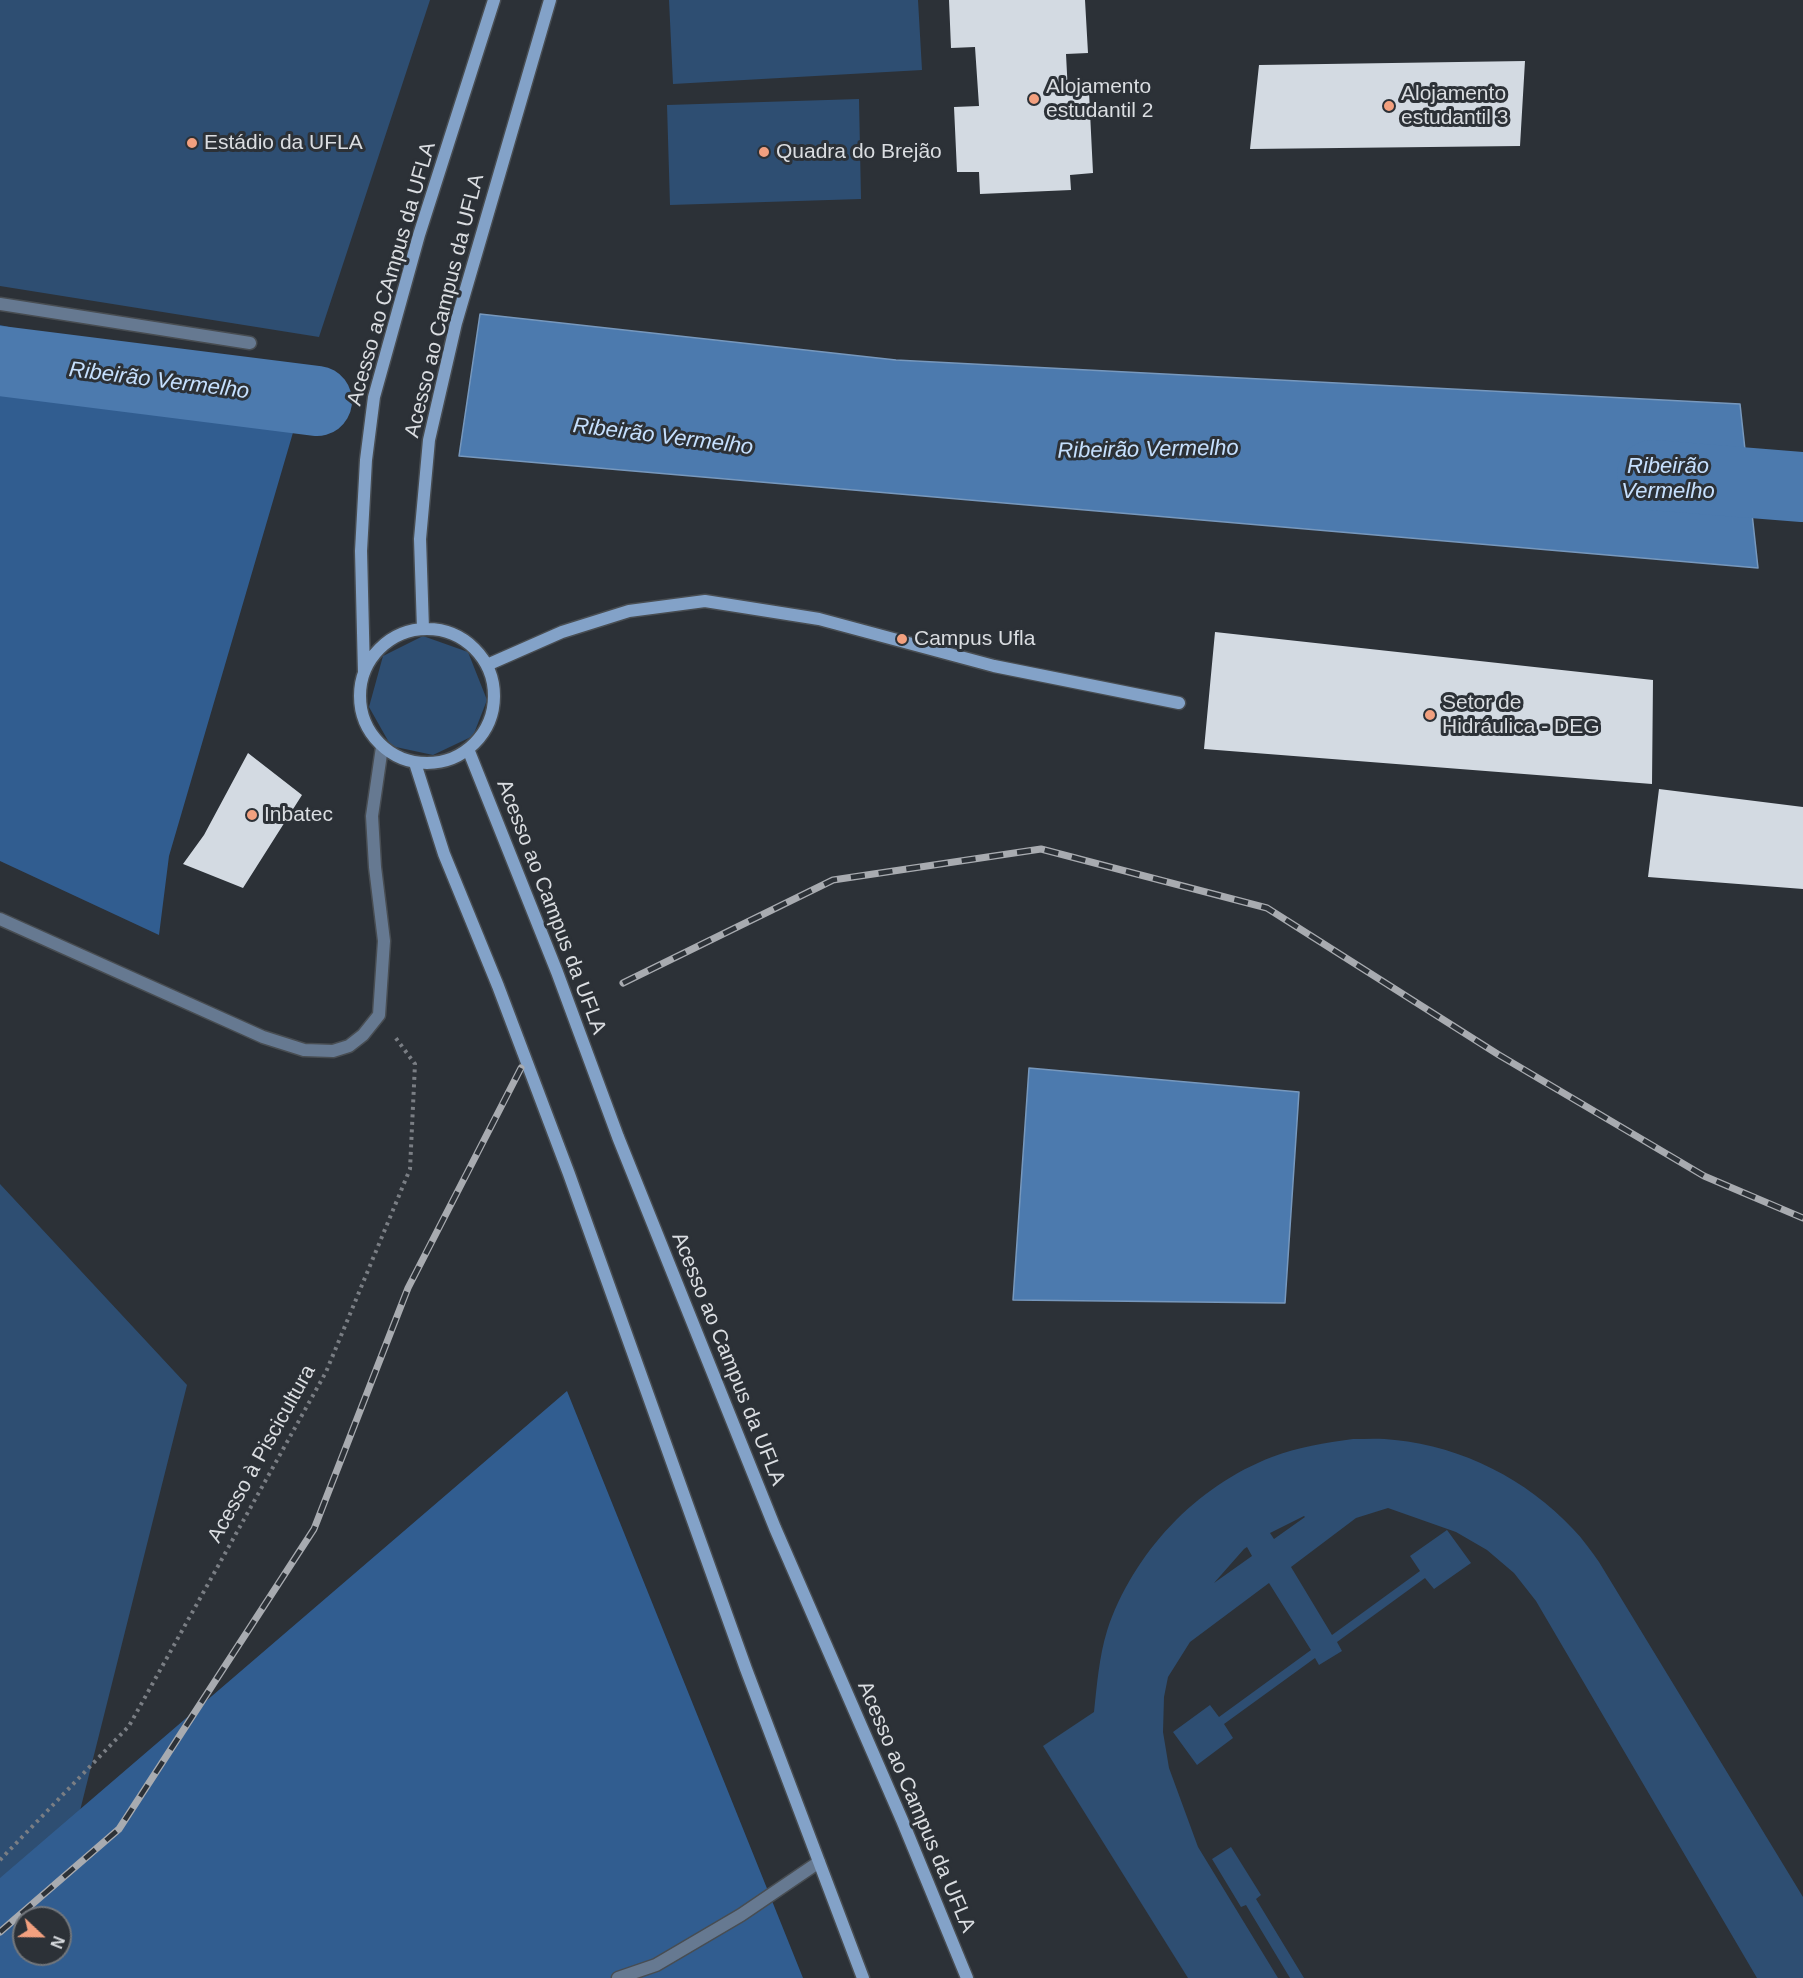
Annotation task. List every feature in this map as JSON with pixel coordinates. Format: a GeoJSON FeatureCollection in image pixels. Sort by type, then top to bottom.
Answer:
{"type":"FeatureCollection","features":[{"type":"Feature","properties":{"kind":"street","name":"Acesso ao CAmpus da UFLA"},"geometry":{"type":"LineString","coordinates":[[364,674],[373,656],[387,642],[404,633],[423,629],[443,630],[460,638],[476,650],[487,665],[494,687],[493,710],[484,732],[468,749],[453,758],[436,763],[415,763],[382,747],[370,731],[362,713],[360,693],[364,674],[361,551],[366,460],[374,397],[419,235],[494,0]]}},
{"type":"Feature","properties":{"kind":"street","name":"Acesso ao Campus da UFLA"},"geometry":{"type":"LineString","coordinates":[[423,629],[420,539],[429,440],[456,323],[550,0]]}},
{"type":"Feature","properties":{"kind":"street"},"geometry":{"type":"LineString","coordinates":[[0,304],[250,343]]}},
{"type":"Feature","properties":{"kind":"street"},"geometry":{"type":"LineString","coordinates":[[487,665],[562,632],[629,611],[705,601],[819,619],[994,666],[1179,704]]}},
{"type":"Feature","properties":{"kind":"street"},"geometry":{"type":"LineString","coordinates":[[0,919],[263,1037],[304,1050],[333,1051],[349,1046],[363,1035],[379,1015],[384,941],[375,867],[372,816],[382,747]]}},
{"type":"Feature","properties":{"kind":"street","name":"Acesso ao Campus da UFLA"},"geometry":{"type":"LineString","coordinates":[[468,749],[557,972],[618,1137],[775,1528],[902,1820],[967,1978]]}},
{"type":"Feature","properties":{"kind":"street"},"geometry":{"type":"LineString","coordinates":[[415,763],[444,854],[498,986],[570,1174],[746,1669],[863,1978]]}},
{"type":"Feature","properties":{"kind":"street"},"geometry":{"type":"LineString","coordinates":[[618,1978],[656,1965],[741,1915],[819,1862]]}},
{"type":"Feature","properties":{"kind":"path","name":"Acesso à Piscicultura"},"geometry":{"type":"LineString","coordinates":[[0,1860],[129,1726],[326,1372],[410,1169],[415,1064],[379,1015]]}},
{"type":"Feature","properties":{"kind":"shaded area","name":"Estádio da UFLA"},"geometry":{"type":"Polygon","coordinates":[[[0,0],[430,0],[319,337],[0,286],[0,0]]]}},
{"type":"Feature","properties":{"kind":"shaded area","name":"Quadra do Brejão"},"geometry":{"type":"Polygon","coordinates":[[[669,0],[918,0],[922,70],[673,84],[669,0]]]}},
{"type":"Feature","properties":{"kind":"shaded area","name":"Quadra do Brejão"},"geometry":{"type":"Polygon","coordinates":[[[859,99],[861,199],[670,205],[667,105],[859,99]]]}},
{"type":"Feature","properties":{"kind":"shaded area"},"geometry":{"type":"Polygon","coordinates":[[[0,325],[304,395],[169,856],[159,935],[0,861],[0,325]]]}},
{"type":"Feature","properties":{"kind":"shaded area"},"geometry":{"type":"Polygon","coordinates":[[[423,636],[468,652],[487,700],[473,736],[433,755],[391,746],[369,707],[383,656],[423,636]]]}},
{"type":"Feature","properties":{"kind":"shaded area"},"geometry":{"type":"Polygon","coordinates":[[[0,1184],[187,1385],[56,1906],[12,1906],[12,1966],[31,1966],[38,1978],[0,1978],[0,1184]]]}},
{"type":"Feature","properties":{"kind":"shaded area"},"geometry":{"type":"Polygon","coordinates":[[[567,1391],[803,1978],[0,1978],[0,1878],[567,1391]]]}},
{"type":"Feature","properties":{"kind":"shaded area"},"geometry":{"type":"Polygon","coordinates":[[[1353,1439],[1384,1439],[1420,1444],[1469,1458],[1492,1468],[1535,1495],[1555,1511],[1580,1537],[1599,1562],[1803,1897],[1803,1978],[1757,1978],[1536,1601],[1514,1573],[1487,1550],[1456,1532],[1388,1508],[1356,1518],[1291,1567],[1332,1635],[1420,1571],[1410,1556],[1447,1530],[1471,1563],[1434,1589],[1425,1578],[1337,1642],[1342,1651],[1319,1665],[1315,1658],[1224,1724],[1233,1738],[1197,1765],[1173,1732],[1210,1705],[1219,1717],[1311,1650],[1269,1583],[1190,1642],[1168,1677],[1164,1697],[1163,1732],[1169,1768],[1198,1847],[1278,1978],[1188,1978],[1043,1746],[1094,1712],[1102,1651],[1118,1602],[1151,1549],[1193,1504],[1218,1485],[1272,1457],[1312,1446],[1353,1439]],[[1304,1516],[1270,1533],[1274,1539],[1304,1516]],[[1247,1547],[1244,1549],[1214,1583],[1252,1556],[1247,1547]]]}},
{"type":"Feature","properties":{"kind":"shaded area"},"geometry":{"type":"Polygon","coordinates":[[[1231,1847],[1261,1895],[1256,1899],[1304,1978],[1290,1978],[1246,1905],[1241,1907],[1212,1859],[1231,1847]]]}},
{"type":"Feature","properties":{"kind":"water","name":"Ribeirão Vermelho"},"geometry":{"type":"Polygon","coordinates":[[[480,314],[896,360],[1740,404],[1758,568],[459,456],[480,314]]]}},
{"type":"Feature","properties":{"kind":"water"},"geometry":{"type":"Polygon","coordinates":[[[1029,1068],[1299,1092],[1285,1303],[1013,1300],[1029,1068]]]}},
{"type":"Feature","properties":{"kind":"building","name":"Alojamento estudantil 2"},"geometry":{"type":"Polygon","coordinates":[[[949,0],[1085,0],[1088,53],[1066,54],[1068,93],[1089,92],[1093,173],[1070,175],[1071,190],[980,194],[979,172],[957,172],[954,107],[979,106],[975,47],[951,48],[949,0]]]}},
{"type":"Feature","properties":{"kind":"building","name":"Alojamento estudantil 3"},"geometry":{"type":"Polygon","coordinates":[[[1525,61],[1520,146],[1250,149],[1259,65],[1525,61]]]}},
{"type":"Feature","properties":{"kind":"building","name":"Setor de Hidráulica - DEG"},"geometry":{"type":"Polygon","coordinates":[[[1215,632],[1653,680],[1652,784],[1204,749],[1215,632]]]}},
{"type":"Feature","properties":{"kind":"building","name":"Inbatec"},"geometry":{"type":"Polygon","coordinates":[[[248,753],[302,795],[243,888],[183,864],[204,835],[248,753]]]}},
{"type":"Feature","properties":{"kind":"building"},"geometry":{"type":"Polygon","coordinates":[[[1659,789],[1803,807],[1803,889],[1648,877],[1659,789]]]}},
{"type":"Feature","properties":{"kind":"waterway","name":"Ribeirão Vermelho"},"geometry":{"type":"LineString","coordinates":[[0,361],[317,401]]}},
{"type":"Feature","properties":{"kind":"waterway","name":"Ribeirão Vermelho"},"geometry":{"type":"LineString","coordinates":[[1652,475],[1803,487]]}},
{"type":"Feature","properties":{"kind":"railway"},"geometry":{"type":"LineString","coordinates":[[623,983],[833,880],[1041,849],[1267,908],[1499,1055],[1704,1176],[1803,1218]]}},
{"type":"Feature","properties":{"kind":"railway"},"geometry":{"type":"LineString","coordinates":[[0,1932],[119,1829],[314,1529],[408,1288],[521,1068]]}},
{"type":"Feature","properties":{"kind":"place","name":"Alojamento estudantil 2"},"geometry":{"type":"Point","coordinates":[1034,99]}},
{"type":"Feature","properties":{"kind":"place","name":"Alojamento estudantil 3"},"geometry":{"type":"Point","coordinates":[1389,106]}},
{"type":"Feature","properties":{"kind":"place","name":"Estádio da UFLA"},"geometry":{"type":"Point","coordinates":[192,143]}},
{"type":"Feature","properties":{"kind":"place","name":"Quadra do Brejão"},"geometry":{"type":"Point","coordinates":[764,152]}},
{"type":"Feature","properties":{"kind":"place","name":"Campus Ufla"},"geometry":{"type":"Point","coordinates":[902,639]}},
{"type":"Feature","properties":{"kind":"place","name":"Setor de Hidráulica - DEG"},"geometry":{"type":"Point","coordinates":[1430,715]}},
{"type":"Feature","properties":{"kind":"place","name":"Inbatec"},"geometry":{"type":"Point","coordinates":[252,815]}}]}
